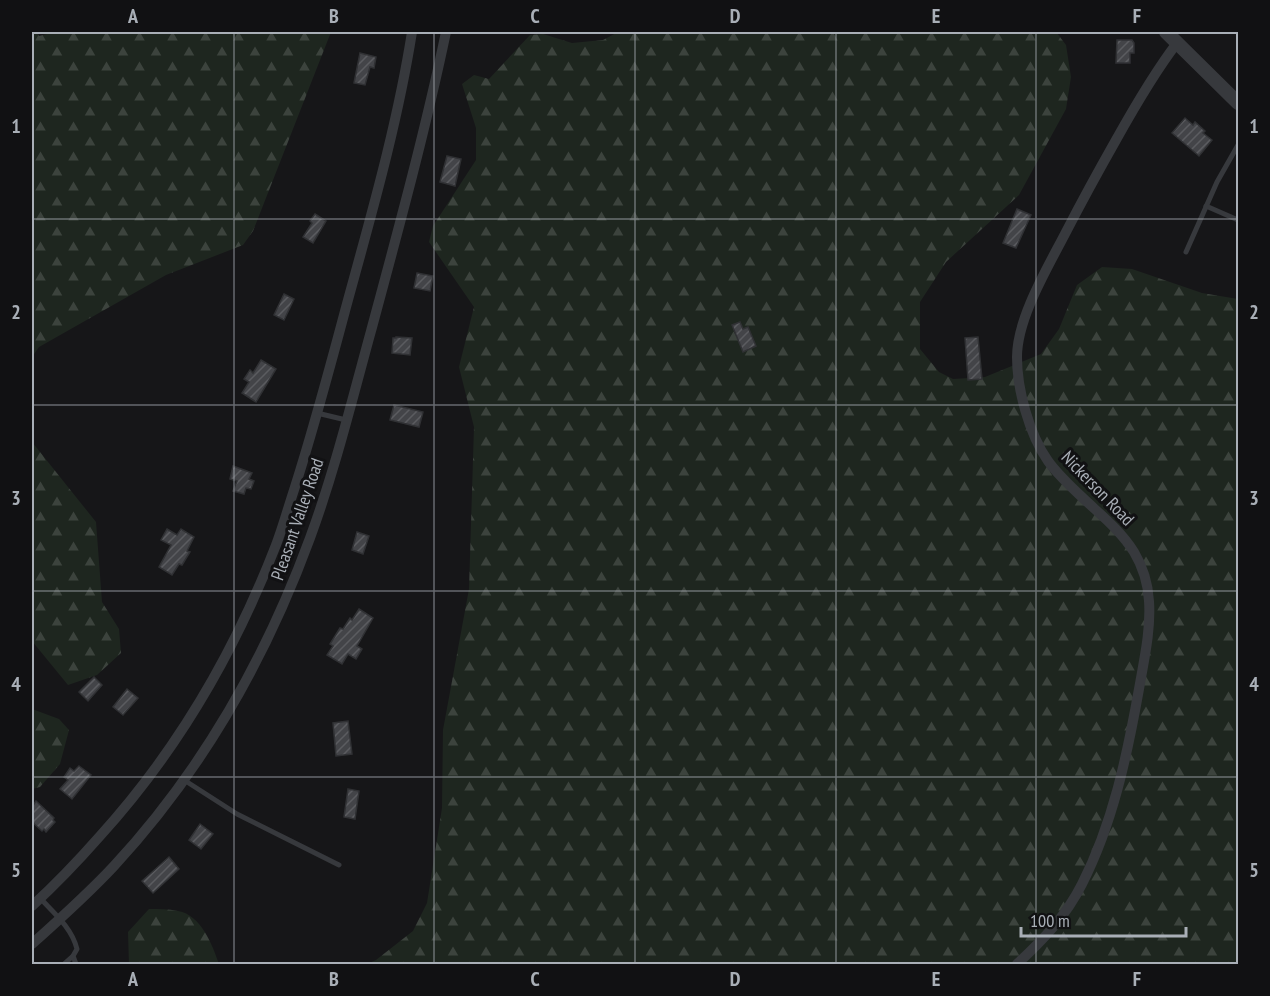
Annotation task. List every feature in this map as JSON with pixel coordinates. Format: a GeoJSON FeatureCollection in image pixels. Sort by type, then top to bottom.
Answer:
{"type":"FeatureCollection","features":[{"type":"Feature","properties":{"kind":"street","name":"Pleasant Valley Road"},"geometry":{"type":"LineString","coordinates":[[36,902],[73,867],[155,770],[188,723],[246,618],[276,544],[317,413],[392,137],[412,32]]}},
{"type":"Feature","properties":{"kind":"street","name":"Pleasant Valley Road"},"geometry":{"type":"LineString","coordinates":[[32,944],[114,866],[150,824],[209,744],[266,642],[311,537],[329,483],[392,252],[446,32]]}},
{"type":"Feature","properties":{"kind":"street"},"geometry":{"type":"LineString","coordinates":[[1166,32],[1239,103]]}},
{"type":"Feature","properties":{"kind":"street","name":"Nickerson Road"},"geometry":{"type":"LineString","coordinates":[[1017,964],[1060,920],[1082,884],[1103,835],[1129,745],[1145,656],[1149,619],[1146,582],[1134,552],[1114,527],[1054,470],[1042,452],[1020,392],[1018,339],[1026,313],[1085,196],[1156,70],[1177,43]]}},
{"type":"Feature","properties":{"kind":"lane"},"geometry":{"type":"LineString","coordinates":[[1186,252],[1217,182],[1239,145]]}},
{"type":"Feature","properties":{"kind":"lane"},"geometry":{"type":"LineString","coordinates":[[1206,206],[1239,220]]}},
{"type":"Feature","properties":{"kind":"lane"},"geometry":{"type":"LineString","coordinates":[[317,413],[346,420]]}},
{"type":"Feature","properties":{"kind":"lane"},"geometry":{"type":"LineString","coordinates":[[184,780],[237,814],[339,865]]}},
{"type":"Feature","properties":{"kind":"lane"},"geometry":{"type":"LineString","coordinates":[[36,902],[60,919],[75,939],[77,949],[64,964]]}},
{"type":"Feature","properties":{"kind":"lane"},"geometry":{"type":"LineString","coordinates":[[73,956],[76,964]]}},
{"type":"Feature","properties":{"kind":"green space"},"geometry":{"type":"Polygon","coordinates":[[[32,32],[37,32],[39,36],[55,32],[331,32],[253,231],[243,245],[166,275],[39,347],[32,357],[32,32]]]}},
{"type":"Feature","properties":{"kind":"green space"},"geometry":{"type":"Polygon","coordinates":[[[618,32],[1057,33],[1066,45],[1071,77],[1066,109],[1019,195],[946,262],[920,302],[920,349],[939,372],[953,379],[985,377],[1041,354],[1059,329],[1077,285],[1102,267],[1132,269],[1202,293],[1238,299],[1238,964],[367,964],[376,960],[413,931],[427,903],[442,808],[443,730],[469,589],[474,427],[459,367],[474,307],[429,242],[433,226],[476,160],[476,128],[462,84],[474,75],[489,79],[530,35],[543,34],[572,43],[603,40],[618,32]]]}},
{"type":"Feature","properties":{"kind":"green space"},"geometry":{"type":"Polygon","coordinates":[[[32,442],[96,522],[102,602],[119,629],[121,653],[97,675],[68,685],[32,641],[32,442]]]}},
{"type":"Feature","properties":{"kind":"green space"},"geometry":{"type":"Polygon","coordinates":[[[32,709],[59,719],[69,730],[60,764],[40,787],[32,789],[32,709]]]}},
{"type":"Feature","properties":{"kind":"green space"},"geometry":{"type":"Polygon","coordinates":[[[149,909],[178,911],[193,918],[209,939],[219,964],[129,964],[128,932],[149,909]]]}},
{"type":"Feature","properties":{"kind":"building"},"geometry":{"type":"Polygon","coordinates":[[[1117,40],[1132,40],[1134,43],[1134,53],[1130,53],[1130,63],[1116,63],[1117,40]]]}},
{"type":"Feature","properties":{"kind":"building"},"geometry":{"type":"Polygon","coordinates":[[[360,53],[376,57],[374,68],[370,67],[365,85],[354,83],[360,53]]]}},
{"type":"Feature","properties":{"kind":"building"},"geometry":{"type":"Polygon","coordinates":[[[1185,118],[1193,125],[1195,122],[1212,140],[1199,156],[1172,133],[1185,118]]]}},
{"type":"Feature","properties":{"kind":"building"},"geometry":{"type":"Polygon","coordinates":[[[447,156],[461,159],[455,186],[440,182],[447,156]]]}},
{"type":"Feature","properties":{"kind":"building"},"geometry":{"type":"Polygon","coordinates":[[[1017,209],[1031,215],[1016,248],[1003,243],[1017,209]]]}},
{"type":"Feature","properties":{"kind":"building"},"geometry":{"type":"Polygon","coordinates":[[[315,214],[326,221],[313,243],[303,237],[315,214]]]}},
{"type":"Feature","properties":{"kind":"building"},"geometry":{"type":"Polygon","coordinates":[[[417,273],[433,276],[430,291],[414,288],[417,273]]]}},
{"type":"Feature","properties":{"kind":"building"},"geometry":{"type":"Polygon","coordinates":[[[284,294],[294,299],[284,320],[274,315],[284,294]]]}},
{"type":"Feature","properties":{"kind":"building"},"geometry":{"type":"Polygon","coordinates":[[[740,322],[743,329],[748,327],[756,346],[743,352],[732,325],[740,322]]]}},
{"type":"Feature","properties":{"kind":"building"},"geometry":{"type":"Polygon","coordinates":[[[978,337],[982,379],[968,380],[965,338],[978,337]]]}},
{"type":"Feature","properties":{"kind":"building"},"geometry":{"type":"Polygon","coordinates":[[[393,338],[412,338],[410,355],[392,353],[393,338]]]}},
{"type":"Feature","properties":{"kind":"building"},"geometry":{"type":"Polygon","coordinates":[[[261,360],[276,369],[256,402],[242,393],[249,382],[244,379],[250,370],[253,373],[261,360]]]}},
{"type":"Feature","properties":{"kind":"building"},"geometry":{"type":"Polygon","coordinates":[[[394,405],[423,412],[419,427],[390,420],[394,405]]]}},
{"type":"Feature","properties":{"kind":"building"},"geometry":{"type":"Polygon","coordinates":[[[233,466],[252,473],[249,479],[254,481],[251,489],[246,488],[244,494],[233,491],[237,481],[230,479],[233,466]]]}},
{"type":"Feature","properties":{"kind":"building"},"geometry":{"type":"Polygon","coordinates":[[[167,529],[177,535],[181,529],[194,537],[187,551],[190,552],[172,575],[159,567],[171,545],[161,540],[167,529]]]}},
{"type":"Feature","properties":{"kind":"building"},"geometry":{"type":"Polygon","coordinates":[[[357,532],[369,536],[363,554],[352,550],[357,532]]]}},
{"type":"Feature","properties":{"kind":"building"},"geometry":{"type":"Polygon","coordinates":[[[359,609],[373,618],[357,646],[362,649],[356,659],[348,654],[342,664],[327,655],[333,646],[330,644],[340,628],[343,629],[350,618],[352,620],[359,609]]]}},
{"type":"Feature","properties":{"kind":"building"},"geometry":{"type":"Polygon","coordinates":[[[94,677],[102,685],[88,701],[79,692],[94,677]]]}},
{"type":"Feature","properties":{"kind":"building"},"geometry":{"type":"Polygon","coordinates":[[[127,689],[138,698],[123,715],[113,707],[127,689]]]}},
{"type":"Feature","properties":{"kind":"building"},"geometry":{"type":"Polygon","coordinates":[[[348,721],[352,754],[336,756],[333,723],[348,721]]]}},
{"type":"Feature","properties":{"kind":"building"},"geometry":{"type":"Polygon","coordinates":[[[79,766],[91,775],[72,799],[60,789],[68,780],[64,777],[70,768],[74,771],[79,766]]]}},
{"type":"Feature","properties":{"kind":"building"},"geometry":{"type":"Polygon","coordinates":[[[348,789],[359,791],[355,819],[344,817],[348,789]]]}},
{"type":"Feature","properties":{"kind":"building"},"geometry":{"type":"Polygon","coordinates":[[[36,801],[54,818],[55,822],[46,832],[32,822],[32,807],[36,801]]]}},
{"type":"Feature","properties":{"kind":"building"},"geometry":{"type":"Polygon","coordinates":[[[200,824],[213,834],[201,849],[189,840],[200,824]]]}},
{"type":"Feature","properties":{"kind":"building"},"geometry":{"type":"Polygon","coordinates":[[[169,857],[179,869],[153,893],[142,881],[169,857]]]}}]}
